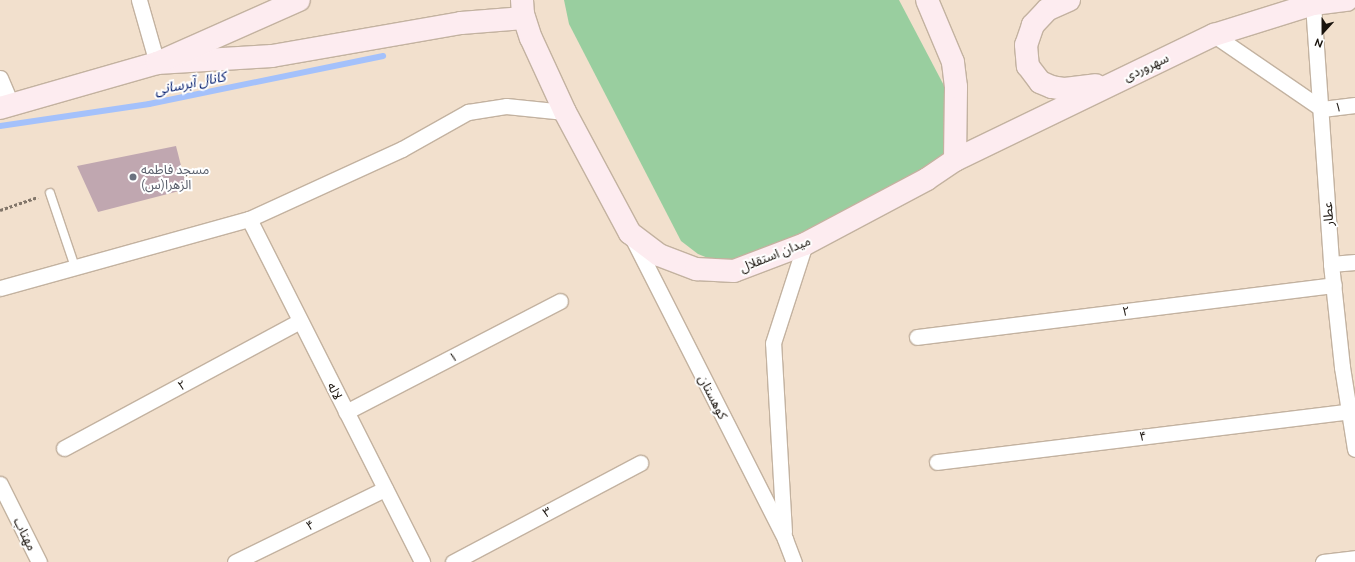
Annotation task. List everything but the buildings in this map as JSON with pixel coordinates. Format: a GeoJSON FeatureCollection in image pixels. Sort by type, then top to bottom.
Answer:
{"type":"FeatureCollection","features":[{"type":"Feature","properties":{"kind":"street"},"geometry":{"type":"LineString","coordinates":[[140,0],[157,63]]}},
{"type":"Feature","properties":{"kind":"street"},"geometry":{"type":"LineString","coordinates":[[0,78],[5,106],[157,63],[299,0]]}},
{"type":"Feature","properties":{"kind":"street"},"geometry":{"type":"LineString","coordinates":[[928,0],[953,62],[956,87],[955,160]]}},
{"type":"Feature","properties":{"kind":"street"},"geometry":{"type":"LineString","coordinates":[[1069,0],[1047,10],[1033,25],[1026,45],[1028,66],[1040,82],[1052,87],[1065,89],[1110,84]]}},
{"type":"Feature","properties":{"kind":"street","name":"سهروردی"},"geometry":{"type":"LineString","coordinates":[[955,160],[1214,35],[1313,4],[1347,0]]}},
{"type":"Feature","properties":{"kind":"street","name":"عطار"},"geometry":{"type":"LineString","coordinates":[[1313,4],[1322,109],[1331,264],[1342,367],[1355,449]]}},
{"type":"Feature","properties":{"kind":"street"},"geometry":{"type":"LineString","coordinates":[[157,63],[272,56],[461,23],[523,9]]}},
{"type":"Feature","properties":{"kind":"street","name":"میدان استقلال"},"geometry":{"type":"LineString","coordinates":[[523,9],[531,38],[565,112],[630,233],[659,255],[696,269],[734,270],[806,244],[927,179],[955,160]]}},
{"type":"Feature","properties":{"kind":"street"},"geometry":{"type":"LineString","coordinates":[[1214,35],[1322,109]]}},
{"type":"Feature","properties":{"kind":"street","name":"۱"},"geometry":{"type":"LineString","coordinates":[[1322,109],[1355,105]]}},
{"type":"Feature","properties":{"kind":"street"},"geometry":{"type":"LineString","coordinates":[[0,288],[249,219],[402,150],[468,112],[506,106],[565,112]]}},
{"type":"Feature","properties":{"kind":"street","name":"لاله"},"geometry":{"type":"LineString","coordinates":[[249,219],[422,562]]}},
{"type":"Feature","properties":{"kind":"street","name":"کوهستان"},"geometry":{"type":"LineString","coordinates":[[630,233],[784,539],[794,562]]}},
{"type":"Feature","properties":{"kind":"street"},"geometry":{"type":"LineString","coordinates":[[784,539],[774,343],[806,244]]}},
{"type":"Feature","properties":{"kind":"street"},"geometry":{"type":"LineString","coordinates":[[1331,264],[1355,262]]}},
{"type":"Feature","properties":{"kind":"street","name":"۲"},"geometry":{"type":"LineString","coordinates":[[917,337],[1334,285]]}},
{"type":"Feature","properties":{"kind":"street","name":"۱"},"geometry":{"type":"LineString","coordinates":[[346,412],[560,301]]}},
{"type":"Feature","properties":{"kind":"street","name":"۲"},"geometry":{"type":"LineString","coordinates":[[64,448],[300,321]]}},
{"type":"Feature","properties":{"kind":"street","name":"۴"},"geometry":{"type":"LineString","coordinates":[[937,462],[1350,411]]}},
{"type":"Feature","properties":{"kind":"street","name":"۳"},"geometry":{"type":"LineString","coordinates":[[453,562],[640,463]]}},
{"type":"Feature","properties":{"kind":"street","name":"مهتاب"},"geometry":{"type":"LineString","coordinates":[[0,484],[39,562]]}},
{"type":"Feature","properties":{"kind":"street","name":"۴"},"geometry":{"type":"LineString","coordinates":[[235,562],[385,489]]}},
{"type":"Feature","properties":{"kind":"street"},"geometry":{"type":"LineString","coordinates":[[1324,562],[1355,558]]}},
{"type":"Feature","properties":{"kind":"lane"},"geometry":{"type":"LineString","coordinates":[[50,193],[75,267]]}},
{"type":"Feature","properties":{"kind":"path"},"geometry":{"type":"LineString","coordinates":[[0,210],[50,193]]}},
{"type":"Feature","properties":{"kind":"green space"},"geometry":{"type":"Polygon","coordinates":[[[564,0],[899,0],[950,97],[947,152],[921,181],[767,258],[723,264],[698,254],[681,241],[569,24],[564,0]]]}},
{"type":"Feature","properties":{"kind":"waterway","name":"کانال آبرسانی"},"geometry":{"type":"LineString","coordinates":[[0,126],[149,104],[383,56]]}},
{"type":"Feature","properties":{"kind":"place","name":"مسجد فاطمه الزهرا(س)"},"geometry":{"type":"Point","coordinates":[133,177]}}]}
